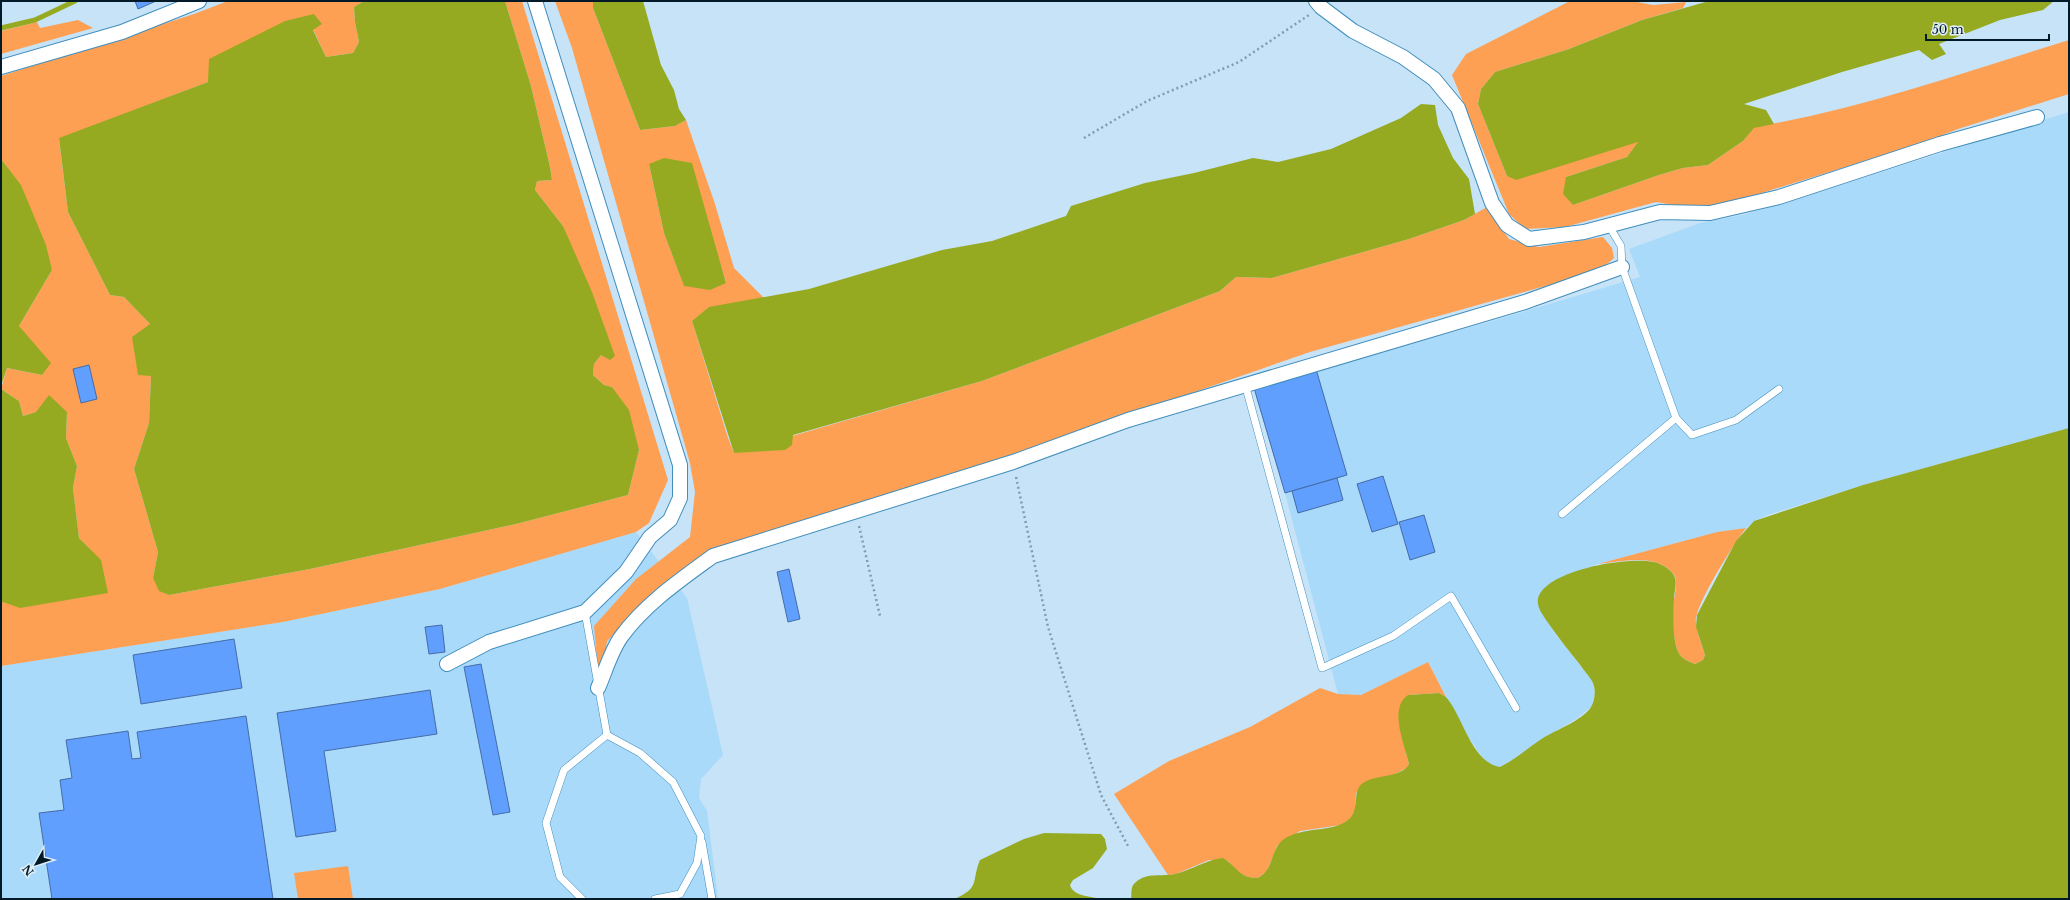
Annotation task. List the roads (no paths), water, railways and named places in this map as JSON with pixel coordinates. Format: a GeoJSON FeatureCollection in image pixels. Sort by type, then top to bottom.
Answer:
{"type":"FeatureCollection","features":[{"type":"Feature","properties":{"kind":"street"},"geometry":{"type":"LineString","coordinates":[[1,67],[122,32],[199,1]]}},
{"type":"Feature","properties":{"kind":"street"},"geometry":{"type":"LineString","coordinates":[[447,664],[489,642],[585,612],[626,572],[650,537],[670,520],[680,498],[680,464],[536,1]]}},
{"type":"Feature","properties":{"kind":"street"},"geometry":{"type":"LineString","coordinates":[[1318,4],[1353,31],[1403,57],[1434,79],[1458,108],[1492,203],[1507,225],[1529,239],[1584,232],[1660,212],[1710,213],[1779,197],[1940,144],[2037,116]]}},
{"type":"Feature","properties":{"kind":"street"},"geometry":{"type":"LineString","coordinates":[[598,688],[620,638],[644,610],[677,582],[713,556],[1013,462],[1128,420],[1525,302],[1622,267]]}},
{"type":"Feature","properties":{"kind":"lane"},"geometry":{"type":"LineString","coordinates":[[1609,226],[1621,246],[1622,267],[1676,418],[1692,435],[1736,420],[1779,389]]}},
{"type":"Feature","properties":{"kind":"lane"},"geometry":{"type":"LineString","coordinates":[[1245,384],[1322,668],[1393,636],[1451,596],[1516,708]]}},
{"type":"Feature","properties":{"kind":"lane"},"geometry":{"type":"LineString","coordinates":[[1562,514],[1676,418]]}},
{"type":"Feature","properties":{"kind":"lane"},"geometry":{"type":"LineString","coordinates":[[585,612],[607,735]]}},
{"type":"Feature","properties":{"kind":"lane"},"geometry":{"type":"LineString","coordinates":[[607,735],[640,753],[673,782],[701,836],[712,899]]}},
{"type":"Feature","properties":{"kind":"lane"},"geometry":{"type":"LineString","coordinates":[[582,899],[560,877],[546,823],[564,770],[607,735]]}},
{"type":"Feature","properties":{"kind":"lane"},"geometry":{"type":"LineString","coordinates":[[656,899],[680,894],[697,863],[701,836]]}},
{"type":"Feature","properties":{"kind":"waterway"},"geometry":{"type":"LineString","coordinates":[[1,28],[35,20],[75,1]]}}]}
